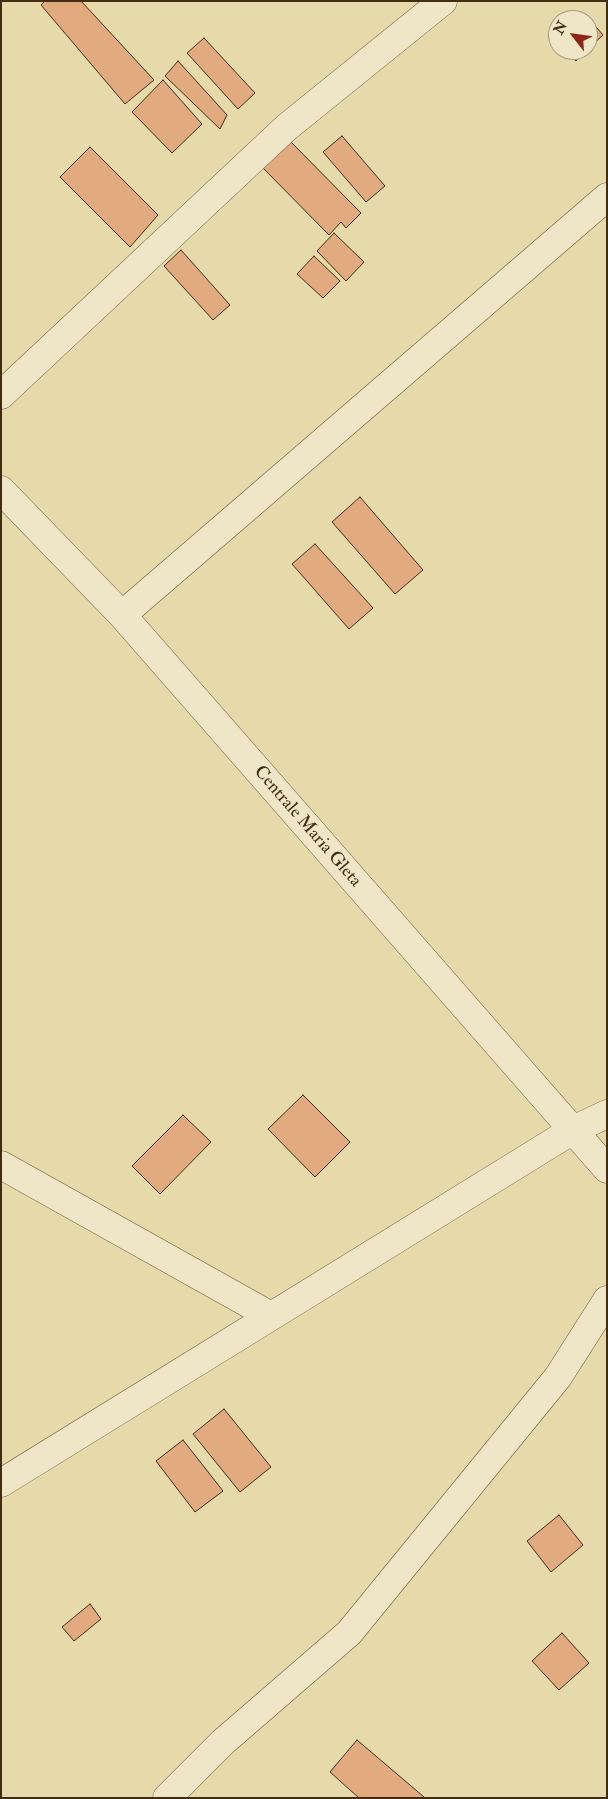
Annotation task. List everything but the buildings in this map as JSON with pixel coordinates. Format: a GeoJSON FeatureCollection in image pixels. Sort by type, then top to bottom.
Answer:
{"type":"FeatureCollection","features":[{"type":"Feature","properties":{"kind":"street"},"geometry":{"type":"LineString","coordinates":[[1,395],[287,127],[442,1]]}},
{"type":"Feature","properties":{"kind":"street"},"geometry":{"type":"LineString","coordinates":[[122,615],[607,197]]}},
{"type":"Feature","properties":{"kind":"street","name":"Centrale Maria Gleta"},"geometry":{"type":"LineString","coordinates":[[1,490],[122,615],[607,1169]]}},
{"type":"Feature","properties":{"kind":"street"},"geometry":{"type":"LineString","coordinates":[[1,1483],[573,1130],[607,1114]]}},
{"type":"Feature","properties":{"kind":"street"},"geometry":{"type":"LineString","coordinates":[[1,1165],[271,1316]]}},
{"type":"Feature","properties":{"kind":"street"},"geometry":{"type":"LineString","coordinates":[[167,1798],[223,1742],[349,1633],[558,1377],[607,1300]]}}]}
